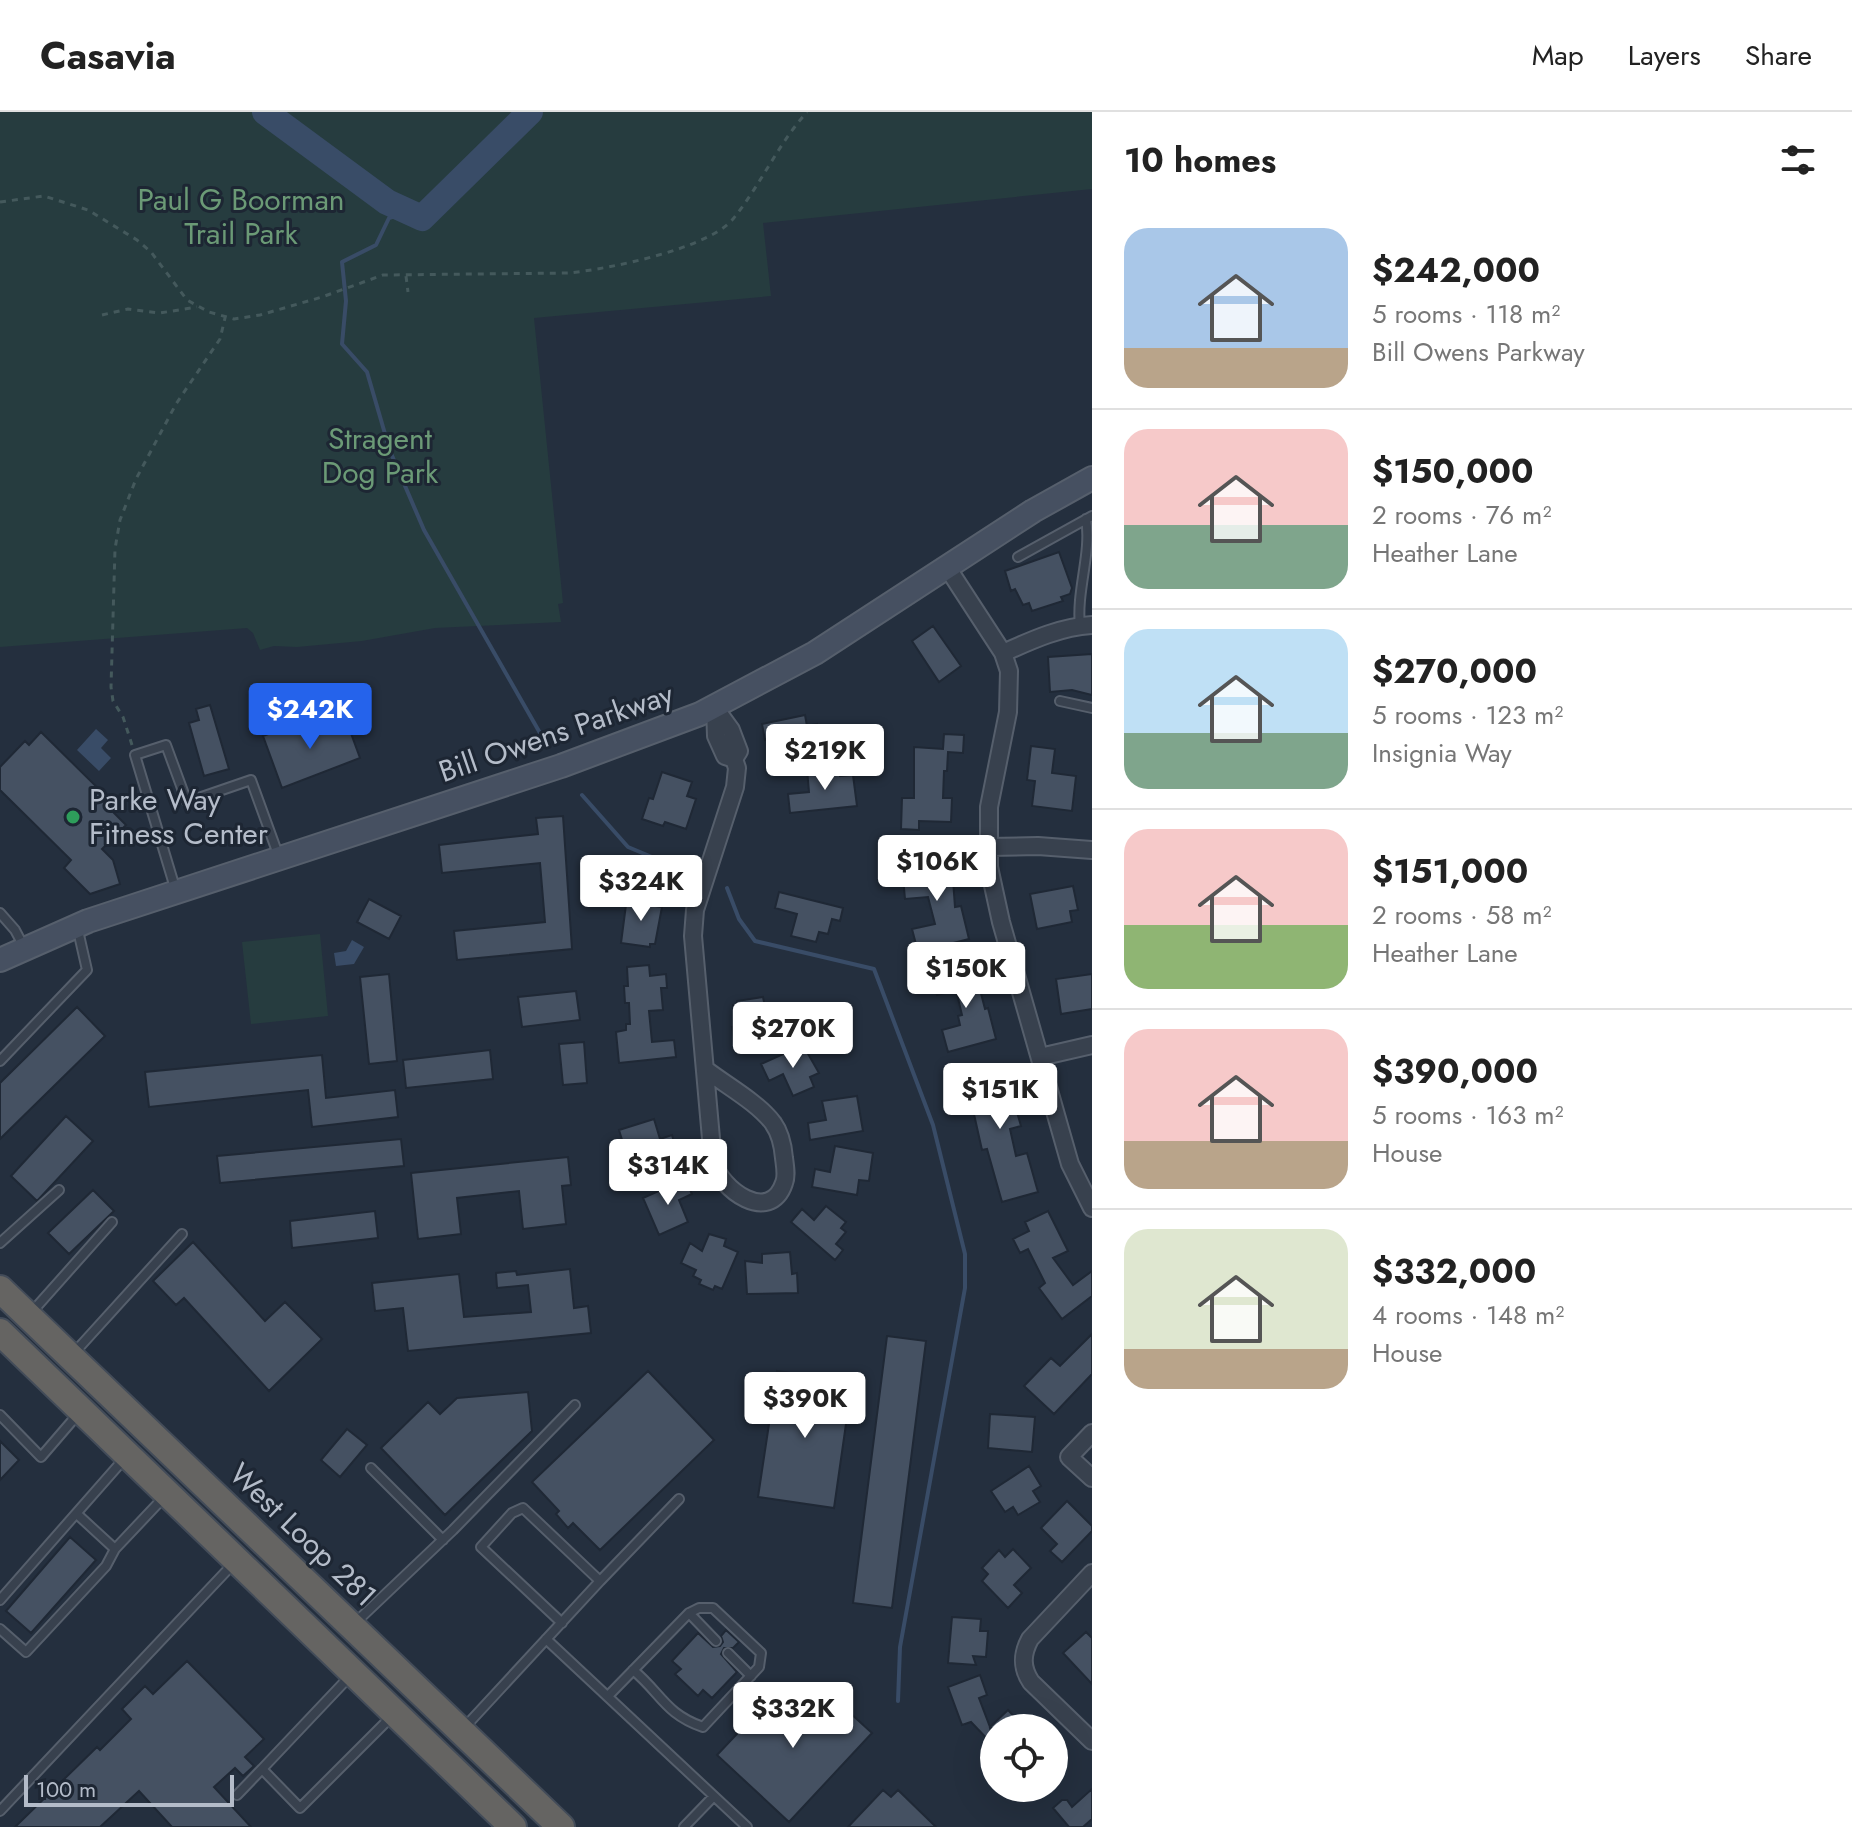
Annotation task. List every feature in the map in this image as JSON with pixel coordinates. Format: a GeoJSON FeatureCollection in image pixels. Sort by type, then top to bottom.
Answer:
{"type":"FeatureCollection","features":[{"type":"Feature","properties":{"kind":"highway","name":"West Loop 281"},"geometry":{"type":"LineString","coordinates":[[0,1289],[561,1827]]}},
{"type":"Feature","properties":{"kind":"highway"},"geometry":{"type":"LineString","coordinates":[[0,1332],[513,1827]]}},
{"type":"Feature","properties":{"kind":"highway"},"geometry":{"type":"LineString","coordinates":[[486,1801],[513,1781]]}},
{"type":"Feature","properties":{"kind":"main road","name":"Bill Owens Parkway"},"geometry":{"type":"LineString","coordinates":[[0,960],[77,925],[561,766],[715,708],[815,653],[1033,511],[1092,478]]}},
{"type":"Feature","properties":{"kind":"street"},"geometry":{"type":"LineString","coordinates":[[947,567],[1003,653],[1009,671],[1010,694],[989,807],[988,847],[1001,922],[1070,1164],[1092,1208]]}},
{"type":"Feature","properties":{"kind":"street"},"geometry":{"type":"LineString","coordinates":[[1003,653],[1047,634],[1086,626]]}},
{"type":"Feature","properties":{"kind":"street"},"geometry":{"type":"LineString","coordinates":[[705,1069],[762,1112],[780,1134],[785,1180],[780,1191],[769,1200],[758,1203],[747,1200],[729,1188],[718,1177],[713,1161],[705,1069],[693,917],[734,794],[737,775],[734,759],[725,756],[716,736],[715,708]]}},
{"type":"Feature","properties":{"kind":"street"},"geometry":{"type":"LineString","coordinates":[[988,847],[1038,846],[1092,850]]}},
{"type":"Feature","properties":{"kind":"street"},"geometry":{"type":"LineString","coordinates":[[1040,1057],[1092,1045]]}},
{"type":"Feature","properties":{"kind":"street"},"geometry":{"type":"LineString","coordinates":[[1092,1433],[1069,1457],[1092,1478]]}},
{"type":"Feature","properties":{"kind":"street"},"geometry":{"type":"LineString","coordinates":[[1092,1573],[1030,1639],[1023,1663],[1025,1674],[1031,1682],[1092,1741]]}},
{"type":"Feature","properties":{"kind":"lane"},"geometry":{"type":"LineString","coordinates":[[1018,557],[1089,518],[1091,537],[1080,594],[1086,626]]}},
{"type":"Feature","properties":{"kind":"lane"},"geometry":{"type":"LineString","coordinates":[[1060,701],[1092,708]]}},
{"type":"Feature","properties":{"kind":"lane"},"geometry":{"type":"LineString","coordinates":[[176,892],[135,755],[166,745],[187,802],[251,780],[279,858]]}},
{"type":"Feature","properties":{"kind":"lane"},"geometry":{"type":"LineString","coordinates":[[0,913],[25,948]]}},
{"type":"Feature","properties":{"kind":"lane"},"geometry":{"type":"LineString","coordinates":[[0,1061],[87,970],[77,925]]}},
{"type":"Feature","properties":{"kind":"lane"},"geometry":{"type":"LineString","coordinates":[[0,1243],[59,1190]]}},
{"type":"Feature","properties":{"kind":"lane"},"geometry":{"type":"LineString","coordinates":[[28,1316],[112,1222]]}},
{"type":"Feature","properties":{"kind":"lane"},"geometry":{"type":"LineString","coordinates":[[71,1357],[182,1234]]}},
{"type":"Feature","properties":{"kind":"lane"},"geometry":{"type":"LineString","coordinates":[[352,1627],[443,1540],[575,1405]]}},
{"type":"Feature","properties":{"kind":"lane"},"geometry":{"type":"LineString","coordinates":[[0,1415],[41,1457],[81,1411]]}},
{"type":"Feature","properties":{"kind":"lane"},"geometry":{"type":"LineString","coordinates":[[0,1600],[78,1515],[127,1455]]}},
{"type":"Feature","properties":{"kind":"lane"},"geometry":{"type":"LineString","coordinates":[[371,1468],[443,1540]]}},
{"type":"Feature","properties":{"kind":"lane"},"geometry":{"type":"LineString","coordinates":[[0,1629],[26,1652],[106,1566],[115,1549],[166,1494]]}},
{"type":"Feature","properties":{"kind":"lane"},"geometry":{"type":"LineString","coordinates":[[461,1731],[679,1499]]}},
{"type":"Feature","properties":{"kind":"lane"},"geometry":{"type":"LineString","coordinates":[[562,1623],[481,1547],[512,1513],[523,1508],[600,1581]]}},
{"type":"Feature","properties":{"kind":"lane"},"geometry":{"type":"LineString","coordinates":[[78,1515],[115,1549]]}},
{"type":"Feature","properties":{"kind":"lane"},"geometry":{"type":"LineString","coordinates":[[0,1811],[236,1561]]}},
{"type":"Feature","properties":{"kind":"lane"},"geometry":{"type":"LineString","coordinates":[[608,1696],[633,1670],[689,1613],[699,1608],[713,1608],[761,1653],[759,1667],[703,1727],[684,1721],[667,1708],[633,1670]]}},
{"type":"Feature","properties":{"kind":"lane"},"geometry":{"type":"LineString","coordinates":[[689,1613],[716,1641]]}},
{"type":"Feature","properties":{"kind":"lane"},"geometry":{"type":"LineString","coordinates":[[546,1639],[747,1827]]}},
{"type":"Feature","properties":{"kind":"lane"},"geometry":{"type":"LineString","coordinates":[[728,1653],[751,1676]]}},
{"type":"Feature","properties":{"kind":"lane"},"geometry":{"type":"LineString","coordinates":[[237,1795],[353,1672]]}},
{"type":"Feature","properties":{"kind":"lane"},"geometry":{"type":"LineString","coordinates":[[262,1769],[300,1808],[396,1712]]}},
{"type":"Feature","properties":{"kind":"lane"},"geometry":{"type":"LineString","coordinates":[[684,1827],[714,1796]]}},
{"type":"Feature","properties":{"kind":"path"},"geometry":{"type":"LineString","coordinates":[[0,202],[44,196],[88,210],[151,252],[182,295],[197,307],[225,318],[242,319],[322,297],[383,275],[596,270],[643,260],[704,238],[731,221],[807,112]]}},
{"type":"Feature","properties":{"kind":"path"},"geometry":{"type":"LineString","coordinates":[[405,275],[408,292]]}},
{"type":"Feature","properties":{"kind":"path"},"geometry":{"type":"LineString","coordinates":[[102,315],[128,309],[160,313],[197,307]]}},
{"type":"Feature","properties":{"kind":"path"},"geometry":{"type":"LineString","coordinates":[[135,755],[113,701],[110,683],[115,549],[120,520],[136,479],[176,404],[220,339],[225,318]]}},
{"type":"Feature","properties":{"kind":"green space"},"geometry":{"type":"Polygon","coordinates":[[[0,112],[1092,112],[1092,189],[763,223],[771,296],[534,318],[563,603],[558,604],[561,622],[435,628],[362,641],[274,646],[260,650],[253,633],[247,628],[0,647],[0,112]]]}},
{"type":"Feature","properties":{"kind":"green space"},"geometry":{"type":"Polygon","coordinates":[[[320,934],[328,1016],[251,1024],[242,942],[320,934]]]}},
{"type":"Feature","properties":{"kind":"water"},"geometry":{"type":"Polygon","coordinates":[[[96,729],[108,740],[101,748],[111,758],[99,771],[77,750],[96,729]]]}},
{"type":"Feature","properties":{"kind":"water"},"geometry":{"type":"Polygon","coordinates":[[[352,940],[364,947],[354,964],[336,966],[334,953],[346,951],[352,940]]]}},
{"type":"Feature","properties":{"kind":"building"},"geometry":{"type":"Polygon","coordinates":[[[1059,552],[1072,588],[1070,594],[1061,597],[1063,601],[1032,611],[1029,603],[1023,605],[1015,589],[1011,591],[1005,571],[1059,552]]]}},
{"type":"Feature","properties":{"kind":"building"},"geometry":{"type":"Polygon","coordinates":[[[933,626],[961,666],[939,682],[912,641],[933,626]]]}},
{"type":"Feature","properties":{"kind":"building"},"geometry":{"type":"Polygon","coordinates":[[[1092,654],[1092,695],[1072,690],[1050,692],[1048,657],[1092,654]]]}},
{"type":"Feature","properties":{"kind":"building"},"geometry":{"type":"Polygon","coordinates":[[[210,705],[229,769],[204,776],[189,723],[199,720],[196,709],[210,705]]]}},
{"type":"Feature","properties":{"kind":"building"},"geometry":{"type":"Polygon","coordinates":[[[805,715],[807,726],[817,724],[820,742],[812,743],[814,752],[789,756],[780,737],[765,740],[762,724],[805,715]]]}},
{"type":"Feature","properties":{"kind":"building"},"geometry":{"type":"Polygon","coordinates":[[[345,717],[360,758],[282,788],[263,736],[300,722],[304,733],[345,717]]]}},
{"type":"Feature","properties":{"kind":"building","name":"Parke Way Fitness Center"},"geometry":{"type":"Polygon","coordinates":[[[41,732],[114,804],[110,809],[126,825],[102,849],[113,860],[120,884],[90,894],[64,868],[71,860],[0,790],[0,767],[25,741],[29,745],[41,732]]]}},
{"type":"Feature","properties":{"kind":"building"},"geometry":{"type":"Polygon","coordinates":[[[944,734],[964,735],[963,753],[948,752],[947,771],[944,771],[943,798],[952,798],[951,822],[919,821],[919,830],[901,829],[902,798],[914,798],[914,747],[943,749],[944,734]]]}},
{"type":"Feature","properties":{"kind":"building"},"geometry":{"type":"Polygon","coordinates":[[[1031,746],[1055,749],[1052,773],[1076,776],[1072,811],[1032,806],[1035,781],[1027,780],[1031,746]]]}},
{"type":"Feature","properties":{"kind":"building"},"geometry":{"type":"Polygon","coordinates":[[[839,766],[840,776],[853,775],[857,806],[790,813],[788,794],[809,792],[807,769],[839,766]]]}},
{"type":"Feature","properties":{"kind":"building"},"geometry":{"type":"Polygon","coordinates":[[[662,772],[692,782],[687,796],[696,799],[686,829],[642,819],[662,772]]]}},
{"type":"Feature","properties":{"kind":"building"},"geometry":{"type":"Polygon","coordinates":[[[563,816],[572,949],[457,960],[454,931],[545,922],[540,863],[442,873],[439,845],[538,834],[536,818],[563,816]]]}},
{"type":"Feature","properties":{"kind":"building"},"geometry":{"type":"Polygon","coordinates":[[[951,852],[955,907],[961,906],[969,939],[918,952],[912,929],[935,924],[928,897],[905,899],[903,877],[917,876],[916,864],[926,864],[925,854],[951,852]]]}},
{"type":"Feature","properties":{"kind":"building"},"geometry":{"type":"Polygon","coordinates":[[[1073,886],[1078,910],[1070,911],[1072,922],[1037,929],[1030,894],[1073,886]]]}},
{"type":"Feature","properties":{"kind":"building"},"geometry":{"type":"Polygon","coordinates":[[[779,892],[843,908],[840,921],[832,919],[828,934],[819,932],[816,942],[791,936],[797,914],[775,908],[779,892]]]}},
{"type":"Feature","properties":{"kind":"building"},"geometry":{"type":"Polygon","coordinates":[[[627,897],[648,900],[648,905],[662,907],[655,944],[650,944],[650,947],[621,943],[627,897]]]}},
{"type":"Feature","properties":{"kind":"building"},"geometry":{"type":"Polygon","coordinates":[[[369,899],[401,916],[389,939],[357,922],[369,899]]]}},
{"type":"Feature","properties":{"kind":"building"},"geometry":{"type":"Polygon","coordinates":[[[649,965],[650,976],[666,974],[667,988],[661,988],[663,1010],[649,1011],[652,1042],[674,1040],[676,1057],[619,1063],[616,1032],[626,1030],[626,1024],[630,1024],[624,986],[628,986],[627,967],[649,965]]]}},
{"type":"Feature","properties":{"kind":"building"},"geometry":{"type":"Polygon","coordinates":[[[974,966],[996,1039],[948,1052],[942,1030],[960,1025],[958,1016],[962,1015],[956,990],[937,995],[933,976],[974,966]]]}},
{"type":"Feature","properties":{"kind":"building"},"geometry":{"type":"Polygon","coordinates":[[[389,974],[397,1061],[369,1064],[360,977],[389,974]]]}},
{"type":"Feature","properties":{"kind":"building"},"geometry":{"type":"Polygon","coordinates":[[[1092,974],[1092,1009],[1061,1014],[1056,979],[1092,974]]]}},
{"type":"Feature","properties":{"kind":"building"},"geometry":{"type":"Polygon","coordinates":[[[576,991],[580,1020],[522,1027],[518,997],[576,991]]]}},
{"type":"Feature","properties":{"kind":"building"},"geometry":{"type":"Polygon","coordinates":[[[763,997],[765,1007],[769,1007],[772,1030],[776,1029],[778,1041],[749,1045],[749,1040],[734,1042],[732,1027],[736,1027],[733,1005],[737,1005],[737,1001],[763,997]]]}},
{"type":"Feature","properties":{"kind":"building"},"geometry":{"type":"Polygon","coordinates":[[[77,1007],[105,1036],[0,1139],[0,1083],[77,1007]]]}},
{"type":"Feature","properties":{"kind":"building"},"geometry":{"type":"Polygon","coordinates":[[[584,1042],[587,1083],[563,1085],[559,1044],[584,1042]]]}},
{"type":"Feature","properties":{"kind":"building"},"geometry":{"type":"Polygon","coordinates":[[[803,1045],[819,1073],[810,1077],[814,1087],[793,1096],[783,1074],[769,1081],[761,1064],[803,1045]]]}},
{"type":"Feature","properties":{"kind":"building"},"geometry":{"type":"Polygon","coordinates":[[[490,1050],[493,1079],[406,1088],[403,1060],[490,1050]]]}},
{"type":"Feature","properties":{"kind":"building"},"geometry":{"type":"Polygon","coordinates":[[[322,1055],[326,1098],[395,1090],[398,1117],[312,1127],[308,1090],[149,1107],[145,1072],[322,1055]]]}},
{"type":"Feature","properties":{"kind":"building"},"geometry":{"type":"Polygon","coordinates":[[[1003,1064],[1021,1126],[1010,1129],[1016,1156],[1027,1153],[1038,1192],[1002,1202],[987,1149],[982,1150],[965,1074],[1003,1064]]]}},
{"type":"Feature","properties":{"kind":"building"},"geometry":{"type":"Polygon","coordinates":[[[857,1096],[863,1131],[810,1140],[808,1123],[826,1120],[822,1101],[857,1096]]]}},
{"type":"Feature","properties":{"kind":"building"},"geometry":{"type":"Polygon","coordinates":[[[66,1116],[93,1141],[37,1201],[11,1176],[66,1116]]]}},
{"type":"Feature","properties":{"kind":"building"},"geometry":{"type":"Polygon","coordinates":[[[654,1119],[660,1139],[672,1135],[677,1152],[630,1166],[619,1130],[654,1119]]]}},
{"type":"Feature","properties":{"kind":"building"},"geometry":{"type":"Polygon","coordinates":[[[401,1139],[404,1166],[220,1183],[217,1156],[401,1139]]]}},
{"type":"Feature","properties":{"kind":"building"},"geometry":{"type":"Polygon","coordinates":[[[835,1146],[873,1153],[869,1181],[859,1180],[857,1195],[812,1187],[815,1169],[830,1172],[835,1146]]]}},
{"type":"Feature","properties":{"kind":"building"},"geometry":{"type":"Polygon","coordinates":[[[568,1157],[571,1185],[562,1186],[566,1224],[523,1229],[519,1191],[457,1198],[461,1234],[418,1239],[411,1173],[568,1157]]]}},
{"type":"Feature","properties":{"kind":"building"},"geometry":{"type":"Polygon","coordinates":[[[685,1179],[692,1194],[679,1200],[688,1222],[659,1235],[643,1198],[685,1179]]]}},
{"type":"Feature","properties":{"kind":"building"},"geometry":{"type":"Polygon","coordinates":[[[93,1190],[114,1211],[69,1254],[48,1233],[93,1190]]]}},
{"type":"Feature","properties":{"kind":"building"},"geometry":{"type":"Polygon","coordinates":[[[826,1206],[846,1222],[841,1228],[846,1232],[836,1244],[843,1250],[835,1260],[791,1222],[802,1209],[814,1220],[826,1206]]]}},
{"type":"Feature","properties":{"kind":"building"},"geometry":{"type":"Polygon","coordinates":[[[375,1211],[378,1238],[292,1248],[290,1221],[375,1211]]]}},
{"type":"Feature","properties":{"kind":"building"},"geometry":{"type":"Polygon","coordinates":[[[1048,1211],[1068,1251],[1053,1258],[1073,1285],[1092,1271],[1092,1296],[1062,1319],[1039,1288],[1045,1283],[1028,1249],[1020,1253],[1013,1239],[1029,1231],[1025,1222],[1048,1211]]]}},
{"type":"Feature","properties":{"kind":"building"},"geometry":{"type":"Polygon","coordinates":[[[709,1234],[726,1239],[724,1246],[738,1252],[722,1289],[715,1286],[713,1290],[699,1284],[701,1280],[693,1276],[696,1270],[681,1263],[690,1243],[702,1251],[709,1234]]]}},
{"type":"Feature","properties":{"kind":"building"},"geometry":{"type":"Polygon","coordinates":[[[193,1242],[265,1321],[285,1302],[322,1339],[269,1391],[184,1298],[176,1305],[153,1281],[193,1242]]]}},
{"type":"Feature","properties":{"kind":"building"},"geometry":{"type":"Polygon","coordinates":[[[790,1252],[792,1274],[797,1273],[798,1293],[747,1294],[745,1261],[762,1263],[762,1254],[790,1252]]]}},
{"type":"Feature","properties":{"kind":"building"},"geometry":{"type":"Polygon","coordinates":[[[570,1269],[574,1308],[588,1306],[591,1333],[408,1351],[403,1308],[375,1311],[372,1283],[459,1274],[464,1317],[531,1312],[528,1285],[497,1288],[496,1273],[516,1271],[517,1275],[570,1269]]]}},
{"type":"Feature","properties":{"kind":"building"},"geometry":{"type":"Polygon","coordinates":[[[1092,1334],[1092,1374],[1054,1414],[1024,1386],[1051,1358],[1060,1366],[1092,1334]]]}},
{"type":"Feature","properties":{"kind":"building"},"geometry":{"type":"Polygon","coordinates":[[[887,1336],[926,1341],[892,1608],[853,1603],[887,1336]]]}},
{"type":"Feature","properties":{"kind":"building"},"geometry":{"type":"Polygon","coordinates":[[[648,1371],[714,1440],[600,1550],[573,1523],[568,1528],[556,1514],[559,1511],[532,1482],[648,1371]]]}},
{"type":"Feature","properties":{"kind":"building"},"geometry":{"type":"Polygon","coordinates":[[[777,1371],[852,1382],[834,1508],[758,1497],[777,1371]]]}},
{"type":"Feature","properties":{"kind":"building"},"geometry":{"type":"Polygon","coordinates":[[[528,1392],[532,1431],[445,1515],[381,1448],[428,1402],[440,1414],[457,1398],[528,1392]]]}},
{"type":"Feature","properties":{"kind":"building"},"geometry":{"type":"Polygon","coordinates":[[[990,1414],[1035,1417],[1032,1452],[988,1448],[990,1414]]]}},
{"type":"Feature","properties":{"kind":"building"},"geometry":{"type":"Polygon","coordinates":[[[347,1429],[367,1445],[340,1477],[321,1460],[347,1429]]]}},
{"type":"Feature","properties":{"kind":"building"},"geometry":{"type":"Polygon","coordinates":[[[0,1441],[19,1460],[0,1480],[0,1441]]]}},
{"type":"Feature","properties":{"kind":"building"},"geometry":{"type":"Polygon","coordinates":[[[1029,1466],[1041,1486],[1033,1491],[1040,1502],[1018,1515],[1013,1507],[1005,1512],[991,1491],[1029,1466]]]}},
{"type":"Feature","properties":{"kind":"building"},"geometry":{"type":"Polygon","coordinates":[[[1067,1501],[1092,1526],[1092,1531],[1062,1562],[1050,1551],[1057,1544],[1041,1528],[1067,1501]]]}},
{"type":"Feature","properties":{"kind":"building"},"geometry":{"type":"Polygon","coordinates":[[[70,1537],[96,1560],[31,1633],[6,1611],[70,1537]]]}},
{"type":"Feature","properties":{"kind":"building"},"geometry":{"type":"Polygon","coordinates":[[[1013,1549],[1031,1568],[1014,1585],[1022,1593],[1008,1608],[982,1581],[988,1574],[982,1568],[999,1550],[1005,1557],[1013,1549]]]}},
{"type":"Feature","properties":{"kind":"building"},"geometry":{"type":"Polygon","coordinates":[[[952,1617],[981,1619],[980,1631],[988,1631],[986,1657],[973,1656],[976,1665],[948,1663],[952,1617]]]}},
{"type":"Feature","properties":{"kind":"building"},"geometry":{"type":"Polygon","coordinates":[[[726,1630],[739,1642],[733,1648],[724,1648],[721,1654],[737,1672],[712,1698],[703,1690],[698,1696],[675,1674],[681,1669],[672,1661],[698,1633],[713,1647],[720,1646],[723,1642],[721,1636],[726,1630]]]}},
{"type":"Feature","properties":{"kind":"building"},"geometry":{"type":"Polygon","coordinates":[[[1086,1632],[1092,1638],[1092,1684],[1063,1653],[1086,1632]]]}},
{"type":"Feature","properties":{"kind":"building"},"geometry":{"type":"Polygon","coordinates":[[[187,1661],[264,1739],[245,1757],[254,1766],[243,1776],[235,1768],[214,1787],[251,1827],[172,1827],[139,1791],[100,1827],[15,1827],[97,1747],[100,1750],[131,1719],[122,1709],[145,1686],[153,1694],[187,1661]]]}},
{"type":"Feature","properties":{"kind":"building"},"geometry":{"type":"Polygon","coordinates":[[[980,1675],[987,1695],[979,1698],[985,1714],[980,1714],[980,1731],[971,1722],[962,1725],[948,1687],[980,1675]]]}},
{"type":"Feature","properties":{"kind":"building"},"geometry":{"type":"Polygon","coordinates":[[[806,1684],[842,1719],[849,1712],[872,1733],[789,1822],[717,1755],[768,1701],[780,1712],[806,1684]]]}},
{"type":"Feature","properties":{"kind":"building"},"geometry":{"type":"Polygon","coordinates":[[[1092,1789],[1092,1819],[1083,1827],[1069,1827],[1053,1808],[1060,1802],[1068,1801],[1072,1807],[1092,1789]]]}},
{"type":"Feature","properties":{"kind":"building"},"geometry":{"type":"Polygon","coordinates":[[[883,1790],[891,1797],[898,1790],[936,1827],[848,1827],[883,1790]]]}},
{"type":"Feature","properties":{"kind":"waterway"},"geometry":{"type":"LineString","coordinates":[[265,112],[387,202],[422,218],[530,112]]}},
{"type":"Feature","properties":{"kind":"waterway"},"geometry":{"type":"LineString","coordinates":[[408,212],[389,218],[376,245],[342,262],[346,301],[342,344],[367,372],[390,451],[424,530],[544,740]]}},
{"type":"Feature","properties":{"kind":"waterway"},"geometry":{"type":"LineString","coordinates":[[582,795],[628,847],[690,873]]}},
{"type":"Feature","properties":{"kind":"waterway"},"geometry":{"type":"LineString","coordinates":[[727,888],[739,919],[755,941],[874,969],[933,1125],[965,1254],[965,1288],[900,1647],[898,1701]]}},
{"type":"Feature","properties":{"kind":"place","name":"Parke Way Fitness Center"},"geometry":{"type":"Point","coordinates":[73,817]}},
{"type":"Feature","properties":{"kind":"park label","name":"Paul G Boorman Trail Park"},"geometry":{"type":"Point","coordinates":[241,217]}},
{"type":"Feature","properties":{"kind":"park label","name":"Stragent Dog Park"},"geometry":{"type":"Point","coordinates":[380,456]}}]}
